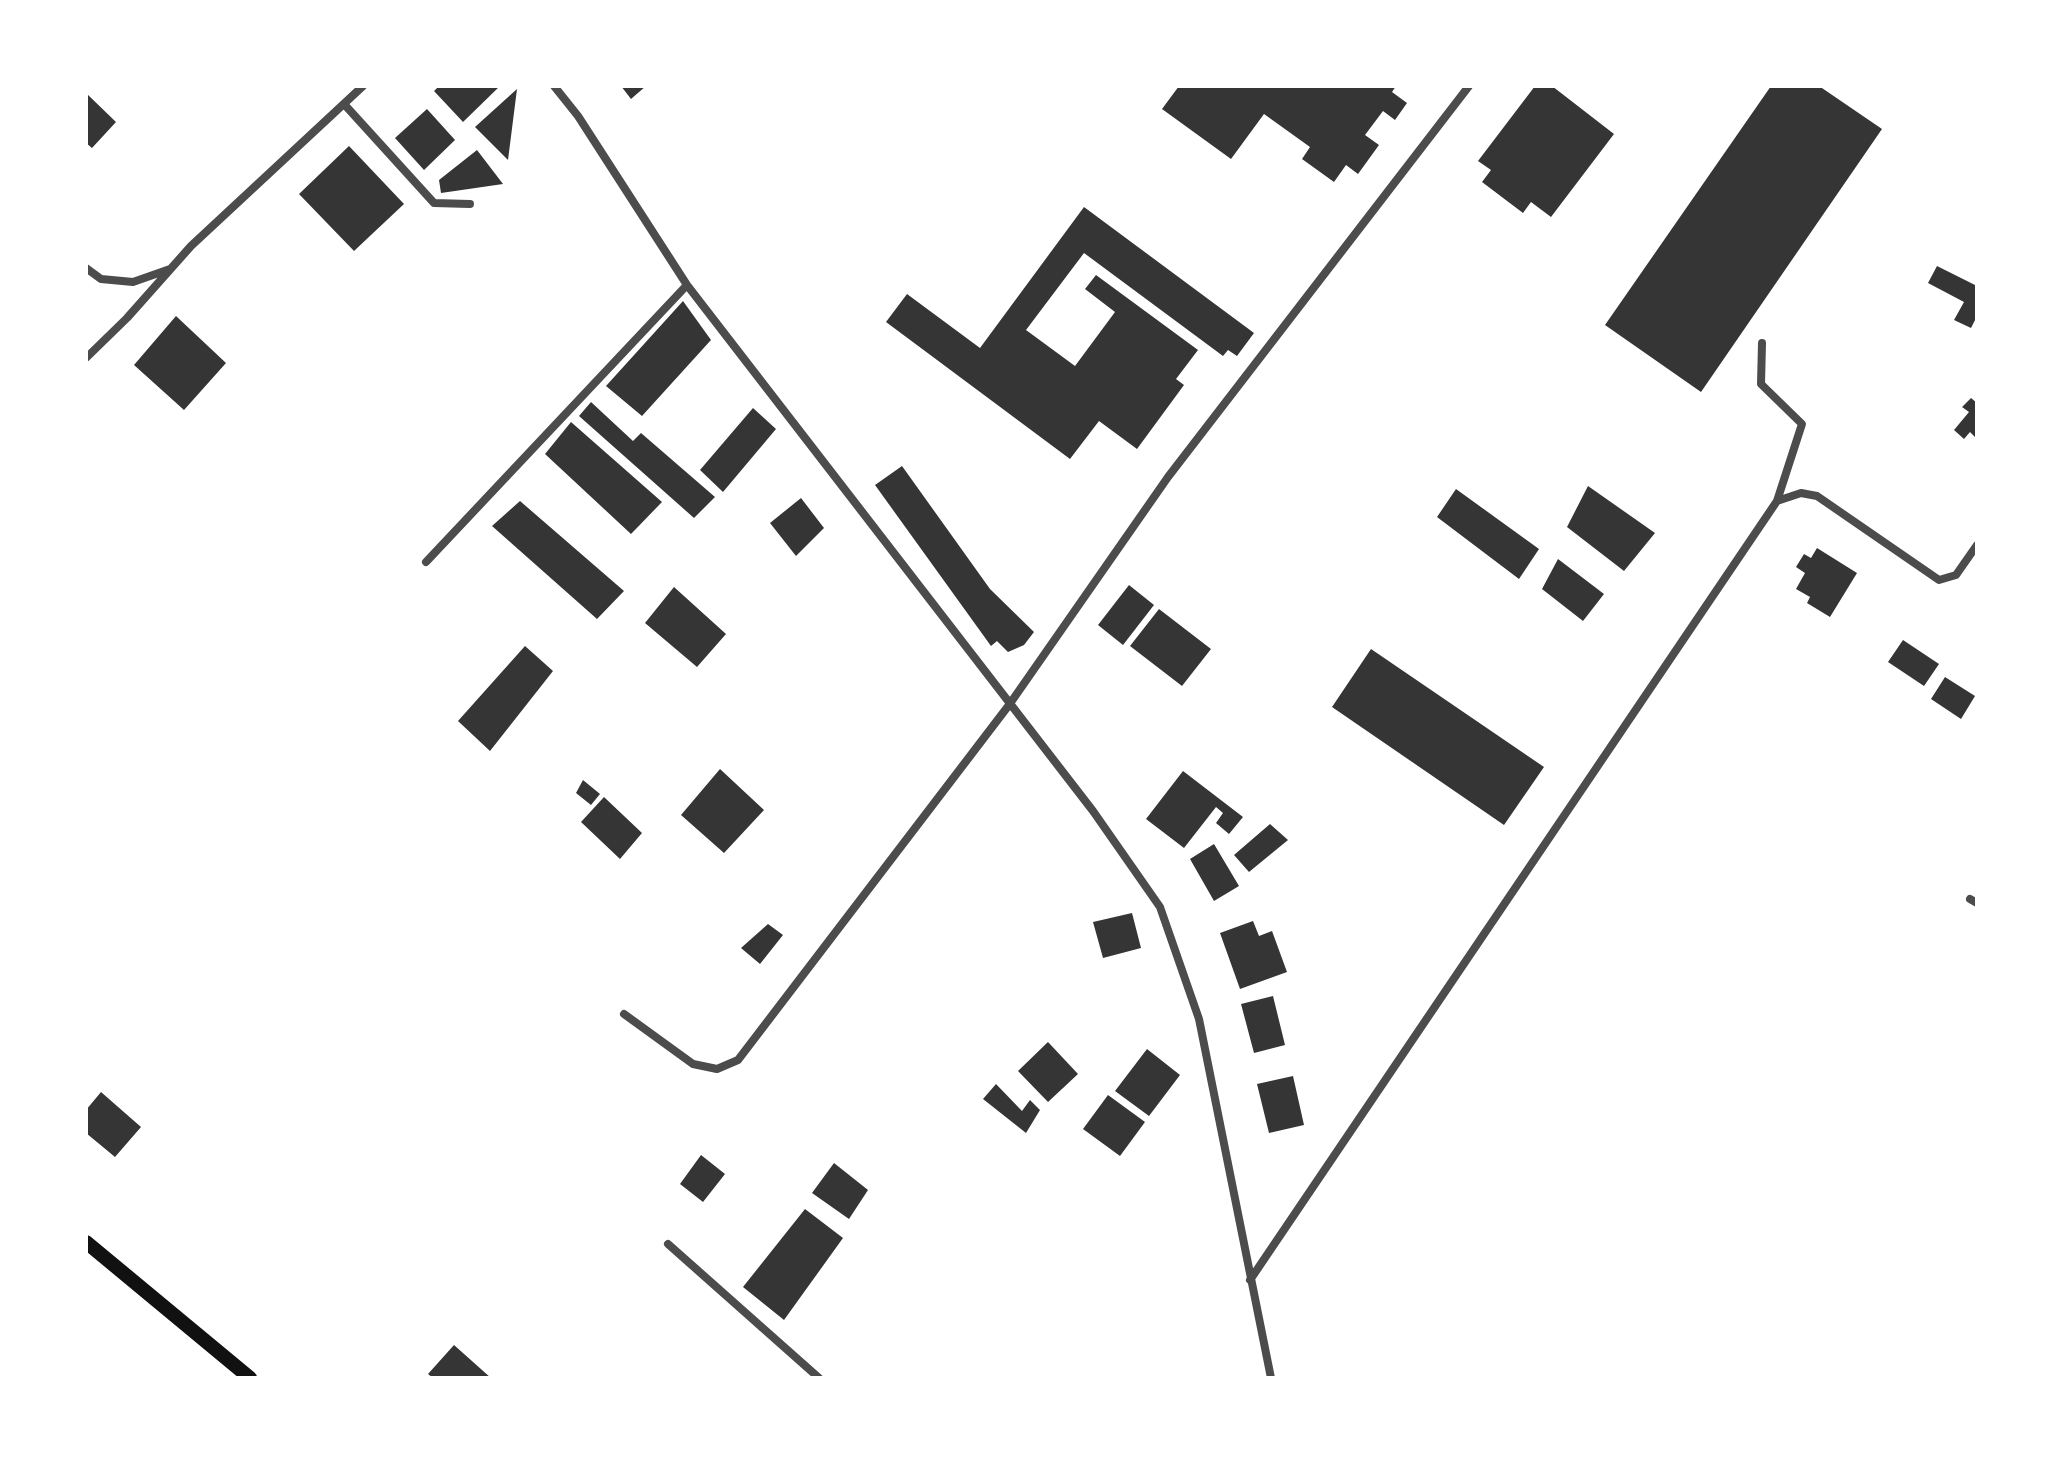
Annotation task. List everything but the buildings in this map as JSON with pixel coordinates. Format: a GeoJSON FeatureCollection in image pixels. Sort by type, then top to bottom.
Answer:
{"type":"FeatureCollection","features":[{"type":"Feature","properties":{"kind":"main road"},"geometry":{"type":"LineString","coordinates":[[86,1242],[250,1378]]}},
{"type":"Feature","properties":{"kind":"street"},"geometry":{"type":"LineString","coordinates":[[86,358],[191,246],[363,86]]}},
{"type":"Feature","properties":{"kind":"street"},"geometry":{"type":"LineString","coordinates":[[554,86],[578,116],[687,285],[1093,811],[1160,907],[1199,1019],[1271,1378]]}},
{"type":"Feature","properties":{"kind":"street"},"geometry":{"type":"LineString","coordinates":[[624,1014],[693,1064],[717,1069],[738,1060],[1009,705],[1168,477],[1469,86]]}},
{"type":"Feature","properties":{"kind":"street"},"geometry":{"type":"LineString","coordinates":[[344,104],[434,203],[470,204]]}},
{"type":"Feature","properties":{"kind":"street"},"geometry":{"type":"LineString","coordinates":[[86,268],[101,279],[133,282],[174,267]]}},
{"type":"Feature","properties":{"kind":"street"},"geometry":{"type":"LineString","coordinates":[[426,562],[687,285]]}},
{"type":"Feature","properties":{"kind":"street"},"geometry":{"type":"LineString","coordinates":[[1250,1280],[1777,501],[1802,424],[1761,384],[1762,343]]}},
{"type":"Feature","properties":{"kind":"street"},"geometry":{"type":"LineString","coordinates":[[1777,501],[1801,493],[1817,496],[1939,580],[1956,575],[1977,545]]}},
{"type":"Feature","properties":{"kind":"street"},"geometry":{"type":"LineString","coordinates":[[668,1244],[819,1378]]}}]}
